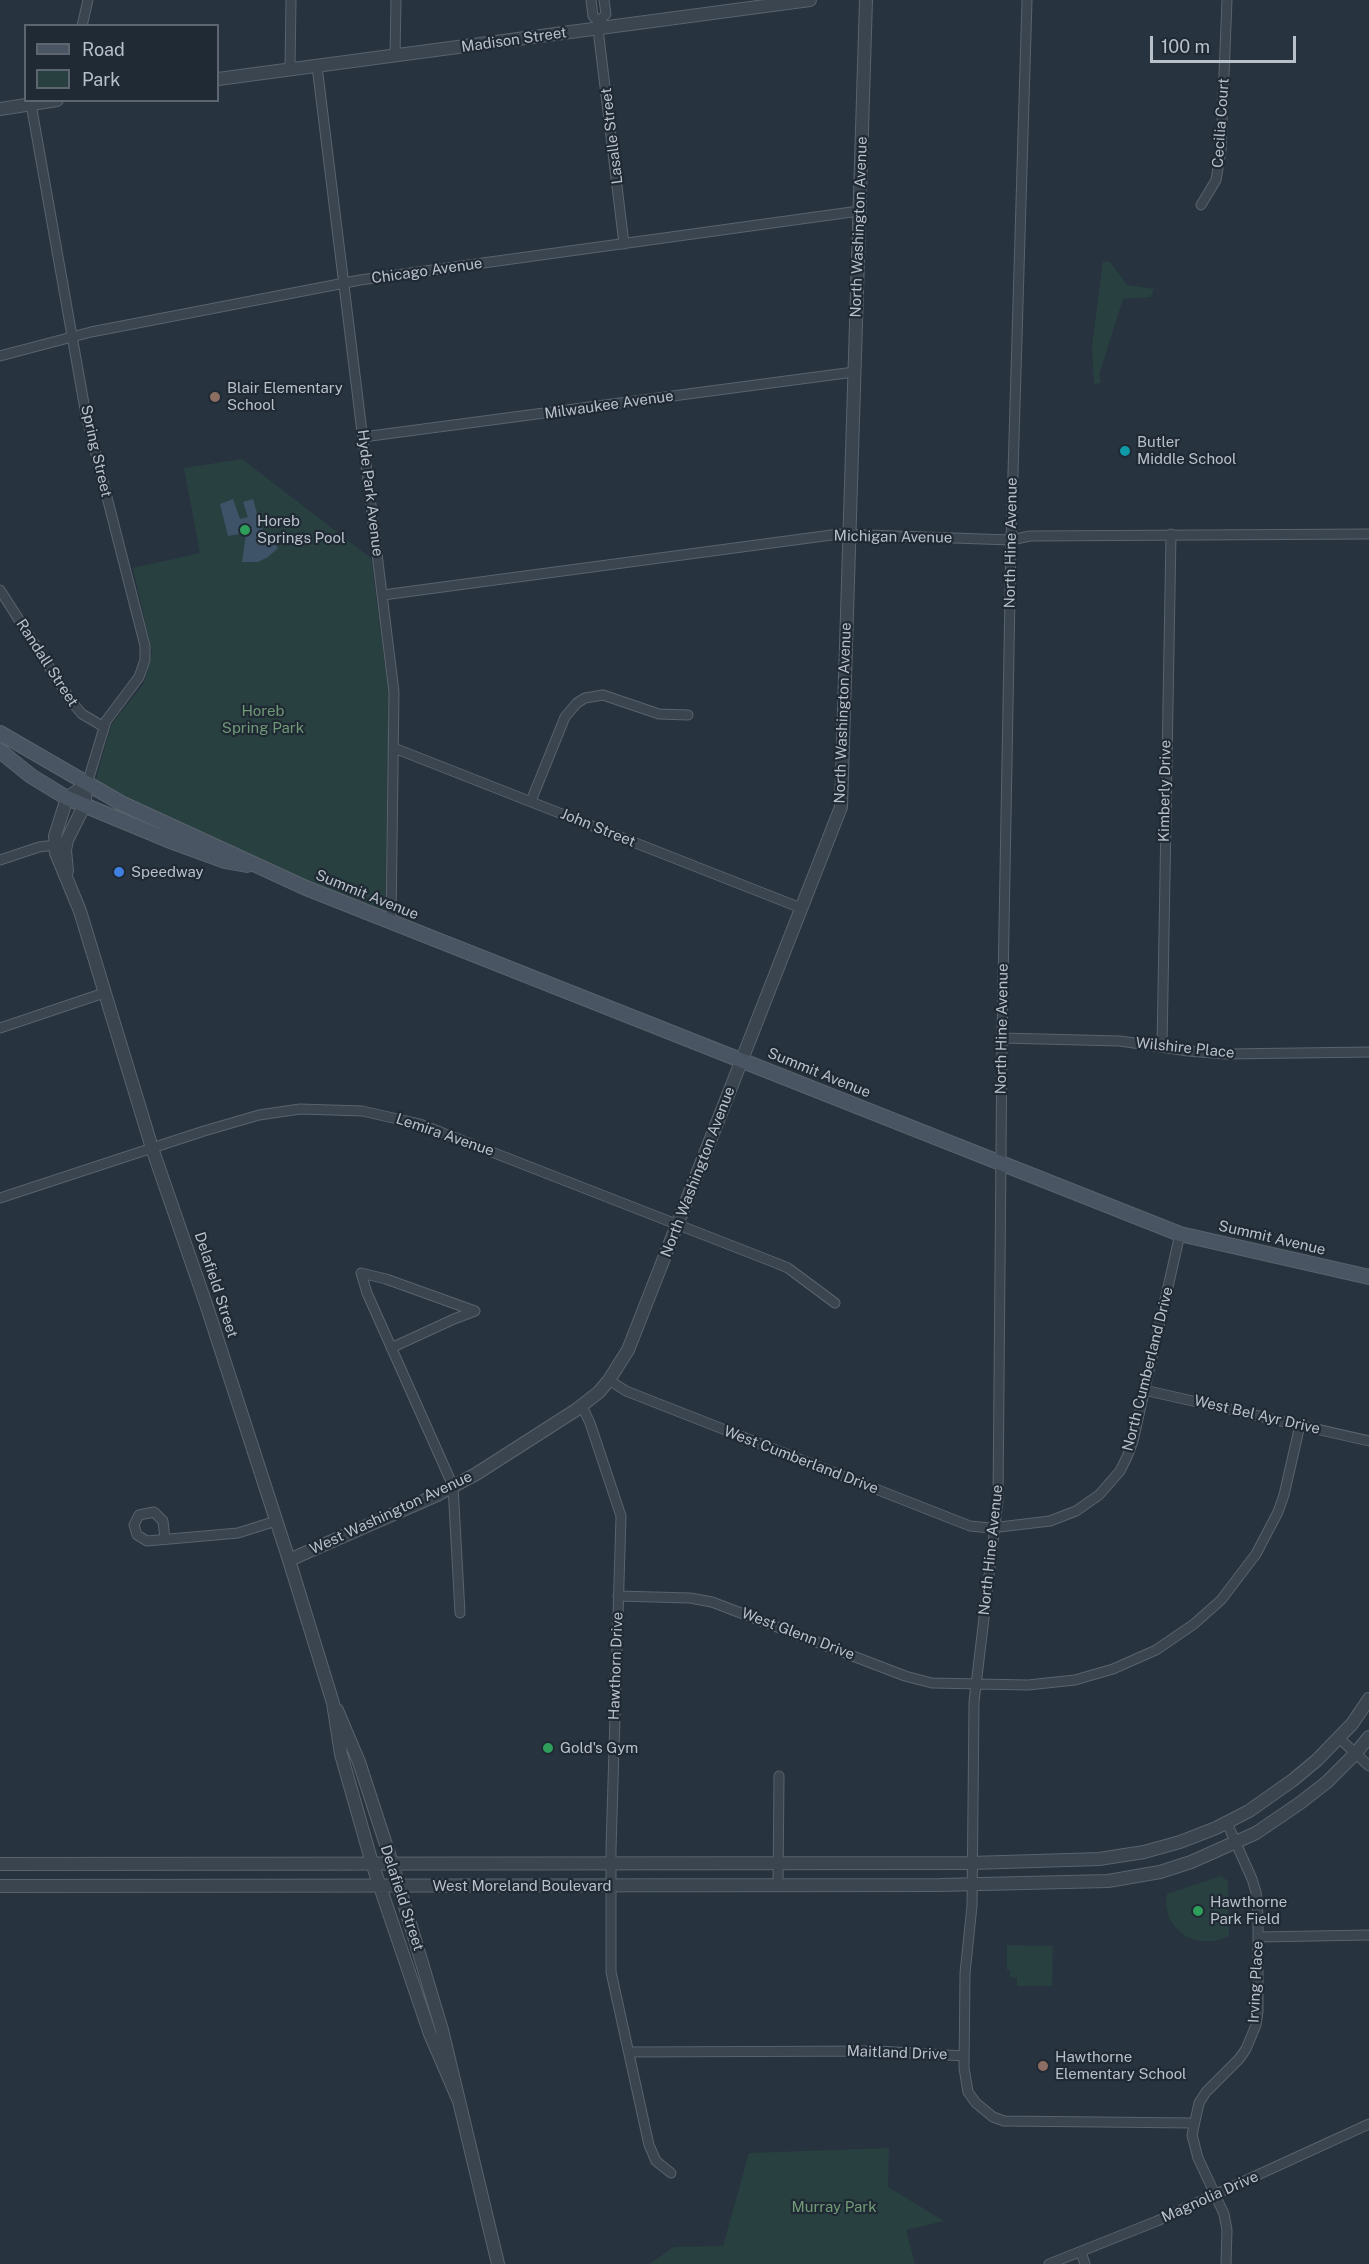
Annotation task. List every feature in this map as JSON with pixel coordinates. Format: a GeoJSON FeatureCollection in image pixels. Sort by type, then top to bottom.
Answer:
{"type":"FeatureCollection","features":[{"type":"Feature","properties":{"kind":"main road"},"geometry":{"type":"LineString","coordinates":[[0,733],[87,783]]}},
{"type":"Feature","properties":{"kind":"main road"},"geometry":{"type":"LineString","coordinates":[[0,752],[31,776],[66,798]]}},
{"type":"Feature","properties":{"kind":"main road","name":"Summit Avenue"},"geometry":{"type":"LineString","coordinates":[[87,783],[121,802],[306,888],[1180,1234],[1369,1277]]}},
{"type":"Feature","properties":{"kind":"main road","name":"Summit Avenue"},"geometry":{"type":"LineString","coordinates":[[66,798],[225,861],[267,869]]}},
{"type":"Feature","properties":{"kind":"street"},"geometry":{"type":"LineString","coordinates":[[82,24],[88,0]]}},
{"type":"Feature","properties":{"kind":"street"},"geometry":{"type":"LineString","coordinates":[[290,70],[291,0]]}},
{"type":"Feature","properties":{"kind":"street"},"geometry":{"type":"LineString","coordinates":[[395,56],[396,0]]}},
{"type":"Feature","properties":{"kind":"street"},"geometry":{"type":"LineString","coordinates":[[591,0],[593,16],[598,26],[606,14],[604,0]]}},
{"type":"Feature","properties":{"kind":"street","name":"Madison Street"},"geometry":{"type":"LineString","coordinates":[[219,80],[598,26],[810,0]]}},
{"type":"Feature","properties":{"kind":"street","name":"North Washington Avenue"},"geometry":{"type":"LineString","coordinates":[[609,1380],[628,1350],[841,807],[866,0]]}},
{"type":"Feature","properties":{"kind":"street","name":"North Hine Avenue"},"geometry":{"type":"LineString","coordinates":[[964,2056],[965,1973],[970,1933],[972,1884],[976,1684],[998,1500],[1002,1164],[1000,1153],[1011,540],[1027,0]]}},
{"type":"Feature","properties":{"kind":"street","name":"Cecilia Court"},"geometry":{"type":"LineString","coordinates":[[1201,204],[1216,180],[1221,150],[1227,0]]}},
{"type":"Feature","properties":{"kind":"street","name":"Lasalle Street"},"geometry":{"type":"LineString","coordinates":[[598,26],[624,244]]}},
{"type":"Feature","properties":{"kind":"street","name":"Hyde Park Avenue"},"geometry":{"type":"LineString","coordinates":[[317,66],[384,595],[394,692],[391,922]]}},
{"type":"Feature","properties":{"kind":"street"},"geometry":{"type":"LineString","coordinates":[[0,109],[44,102]]}},
{"type":"Feature","properties":{"kind":"street","name":"Spring Street"},"geometry":{"type":"LineString","coordinates":[[31,104],[93,447],[145,646],[145,660],[139,677],[114,708],[104,728],[87,783]]}},
{"type":"Feature","properties":{"kind":"street","name":"Chicago Avenue"},"geometry":{"type":"LineString","coordinates":[[0,356],[73,337],[344,283],[859,212]]}},
{"type":"Feature","properties":{"kind":"street","name":"Milwaukee Avenue"},"geometry":{"type":"LineString","coordinates":[[363,438],[854,372]]}},
{"type":"Feature","properties":{"kind":"street","name":"Michigan Avenue"},"geometry":{"type":"LineString","coordinates":[[384,595],[850,534],[1011,540],[1030,536],[1369,534]]}},
{"type":"Feature","properties":{"kind":"street","name":"Kimberly Drive"},"geometry":{"type":"LineString","coordinates":[[1162,1047],[1171,534]]}},
{"type":"Feature","properties":{"kind":"street","name":"Randall Street"},"geometry":{"type":"LineString","coordinates":[[0,590],[70,701],[82,714],[104,728]]}},
{"type":"Feature","properties":{"kind":"street"},"geometry":{"type":"LineString","coordinates":[[531,801],[565,717],[577,703],[585,698],[603,695],[659,714],[688,715]]}},
{"type":"Feature","properties":{"kind":"street","name":"John Street"},"geometry":{"type":"LineString","coordinates":[[394,748],[801,908]]}},
{"type":"Feature","properties":{"kind":"street"},"geometry":{"type":"LineString","coordinates":[[0,860],[39,847],[55,845],[55,836],[66,798],[87,783]]}},
{"type":"Feature","properties":{"kind":"street","name":"Delafield Street"},"geometry":{"type":"LineString","coordinates":[[67,877],[65,850],[67,840],[84,806],[87,783]]}},
{"type":"Feature","properties":{"kind":"street","name":"Delafield Street"},"geometry":{"type":"LineString","coordinates":[[55,845],[80,911],[152,1148],[207,1307],[289,1560],[333,1703],[345,1767],[372,1863],[398,1940],[455,2077],[458,2099],[498,2264]]}},
{"type":"Feature","properties":{"kind":"street"},"geometry":{"type":"LineString","coordinates":[[0,1028],[104,993]]}},
{"type":"Feature","properties":{"kind":"street","name":"Wilshire Place"},"geometry":{"type":"LineString","coordinates":[[1002,1038],[1120,1041],[1226,1054],[1369,1052]]}},
{"type":"Feature","properties":{"kind":"street","name":"Lemira Avenue"},"geometry":{"type":"LineString","coordinates":[[0,1198],[204,1131],[275,1112],[300,1109],[362,1111],[390,1116],[430,1128],[788,1268],[835,1303]]}},
{"type":"Feature","properties":{"kind":"street","name":"North Cumberland Drive"},"geometry":{"type":"LineString","coordinates":[[996,1527],[1033,1524],[1076,1511],[1099,1495],[1120,1471],[1132,1441],[1180,1234]]}},
{"type":"Feature","properties":{"kind":"street"},"geometry":{"type":"LineString","coordinates":[[392,1348],[475,1311],[386,1279],[361,1273],[367,1293],[453,1486],[460,1613]]}},
{"type":"Feature","properties":{"kind":"street","name":"West Cumberland Drive"},"geometry":{"type":"LineString","coordinates":[[609,1380],[626,1391],[957,1521],[978,1527],[996,1527]]}},
{"type":"Feature","properties":{"kind":"street","name":"West Washington Avenue"},"geometry":{"type":"LineString","coordinates":[[289,1560],[453,1486],[582,1406],[609,1380]]}},
{"type":"Feature","properties":{"kind":"street","name":"West Bel Ayr Drive"},"geometry":{"type":"LineString","coordinates":[[1144,1390],[1369,1441]]}},
{"type":"Feature","properties":{"kind":"street","name":"Hawthorn Drive"},"geometry":{"type":"LineString","coordinates":[[582,1406],[620,1509],[611,1863],[611,1972],[653,2156],[671,2173]]}},
{"type":"Feature","properties":{"kind":"street","name":"West Glenn Drive"},"geometry":{"type":"LineString","coordinates":[[618,1596],[690,1598],[712,1602],[905,1676],[941,1684],[1040,1685],[1075,1680],[1098,1674],[1156,1650],[1194,1624],[1221,1600],[1239,1579],[1264,1541],[1284,1495],[1300,1425]]}},
{"type":"Feature","properties":{"kind":"street"},"geometry":{"type":"LineString","coordinates":[[165,1539],[238,1533],[276,1521]]}},
{"type":"Feature","properties":{"kind":"street","name":"West Moreland Boulevard"},"geometry":{"type":"LineString","coordinates":[[0,1864],[971,1863],[1070,1862],[1122,1856],[1180,1842],[1227,1823],[1249,1811],[1293,1780],[1339,1738],[1369,1699]]}},
{"type":"Feature","properties":{"kind":"street","name":"Delafield Street"},"geometry":{"type":"LineString","coordinates":[[333,1703],[359,1762],[392,1863],[413,1934],[436,2032]]}},
{"type":"Feature","properties":{"kind":"street","name":"West Moreland Boulevard"},"geometry":{"type":"LineString","coordinates":[[0,1886],[929,1885],[1076,1883],[1129,1878],[1160,1872],[1191,1862],[1256,1833],[1300,1803],[1355,1754],[1369,1737]]}},
{"type":"Feature","properties":{"kind":"street"},"geometry":{"type":"LineString","coordinates":[[1339,1738],[1369,1766]]}},
{"type":"Feature","properties":{"kind":"street"},"geometry":{"type":"LineString","coordinates":[[345,1767],[359,1762]]}},
{"type":"Feature","properties":{"kind":"street"},"geometry":{"type":"LineString","coordinates":[[778,1886],[779,1776]]}},
{"type":"Feature","properties":{"kind":"street"},"geometry":{"type":"LineString","coordinates":[[358,1814],[374,1808]]}},
{"type":"Feature","properties":{"kind":"street","name":"Irving Place"},"geometry":{"type":"LineString","coordinates":[[1226,2264],[1227,2230],[1224,2214],[1193,2146],[1193,2123],[1199,2103],[1206,2092],[1239,2059],[1252,2037],[1258,2012],[1256,1892],[1237,1842],[1227,1823]]}},
{"type":"Feature","properties":{"kind":"street"},"geometry":{"type":"LineString","coordinates":[[290,1863],[290,1885]]}},
{"type":"Feature","properties":{"kind":"street"},"geometry":{"type":"LineString","coordinates":[[460,1863],[461,1886]]}},
{"type":"Feature","properties":{"kind":"street"},"geometry":{"type":"LineString","coordinates":[[532,1886],[533,1863]]}},
{"type":"Feature","properties":{"kind":"street"},"geometry":{"type":"LineString","coordinates":[[929,1885],[930,1863]]}},
{"type":"Feature","properties":{"kind":"street"},"geometry":{"type":"LineString","coordinates":[[114,1864],[114,1886]]}},
{"type":"Feature","properties":{"kind":"street"},"geometry":{"type":"LineString","coordinates":[[236,1864],[236,1886]]}},
{"type":"Feature","properties":{"kind":"street"},"geometry":{"type":"LineString","coordinates":[[398,1940],[413,1934]]}},
{"type":"Feature","properties":{"kind":"street"},"geometry":{"type":"LineString","coordinates":[[1258,1937],[1369,1935]]}},
{"type":"Feature","properties":{"kind":"street","name":"Maitland Drive"},"geometry":{"type":"LineString","coordinates":[[628,2052],[878,2050],[964,2056],[964,2079],[968,2092],[983,2111],[999,2120],[1016,2123],[1193,2123]]}},
{"type":"Feature","properties":{"kind":"street","name":"Magnolia Drive"},"geometry":{"type":"LineString","coordinates":[[1049,2264],[1215,2195],[1369,2124]]}},
{"type":"Feature","properties":{"kind":"street"},"geometry":{"type":"LineString","coordinates":[[1081,2252],[1085,2264]]}},
{"type":"Feature","properties":{"kind":"green space"},"geometry":{"type":"Polygon","coordinates":[[[1103,261],[1110,262],[1127,285],[1154,289],[1151,297],[1123,299],[1099,375],[1101,383],[1094,384],[1092,346],[1103,261]]]}},
{"type":"Feature","properties":{"kind":"green space","name":"Horeb Spring Park"},"geometry":{"type":"Polygon","coordinates":[[[242,459],[371,558],[389,695],[385,911],[310,883],[95,783],[111,725],[144,683],[152,652],[133,568],[200,553],[184,468],[242,459]]]}},
{"type":"Feature","properties":{"kind":"green space","name":"Hawthorne Park Field"},"geometry":{"type":"Polygon","coordinates":[[[1221,1876],[1228,1881],[1229,1936],[1216,1941],[1200,1941],[1186,1937],[1169,1918],[1166,1904],[1167,1894],[1221,1876]]]}},
{"type":"Feature","properties":{"kind":"green space"},"geometry":{"type":"Polygon","coordinates":[[[1007,1945],[1053,1946],[1052,1986],[1017,1986],[1017,1978],[1010,1977],[1010,1970],[1007,1970],[1007,1945]]]}},
{"type":"Feature","properties":{"kind":"green space","name":"Murray Park"},"geometry":{"type":"Polygon","coordinates":[[[889,2148],[888,2187],[944,2221],[906,2230],[915,2264],[649,2264],[674,2247],[723,2246],[749,2153],[889,2148]]]}},
{"type":"Feature","properties":{"kind":"water","name":"Horeb Springs Pool"},"geometry":{"type":"Polygon","coordinates":[[[233,499],[240,519],[248,517],[243,502],[253,499],[261,527],[278,548],[258,562],[242,562],[246,533],[228,536],[220,504],[233,499]]]}},
{"type":"Feature","properties":{"kind":"place","name":"Blair Elementary School"},"geometry":{"type":"Point","coordinates":[215,397]}},
{"type":"Feature","properties":{"kind":"place","name":"Butler Middle School"},"geometry":{"type":"Point","coordinates":[1125,451]}},
{"type":"Feature","properties":{"kind":"place","name":"Horeb Springs Pool"},"geometry":{"type":"Point","coordinates":[245,530]}},
{"type":"Feature","properties":{"kind":"place","name":"Speedway"},"geometry":{"type":"Point","coordinates":[119,872]}},
{"type":"Feature","properties":{"kind":"place","name":"Gold's Gym"},"geometry":{"type":"Point","coordinates":[548,1748]}},
{"type":"Feature","properties":{"kind":"place","name":"Hawthorne Park Field"},"geometry":{"type":"Point","coordinates":[1198,1911]}},
{"type":"Feature","properties":{"kind":"place","name":"Hawthorne Elementary School"},"geometry":{"type":"Point","coordinates":[1043,2066]}}]}
